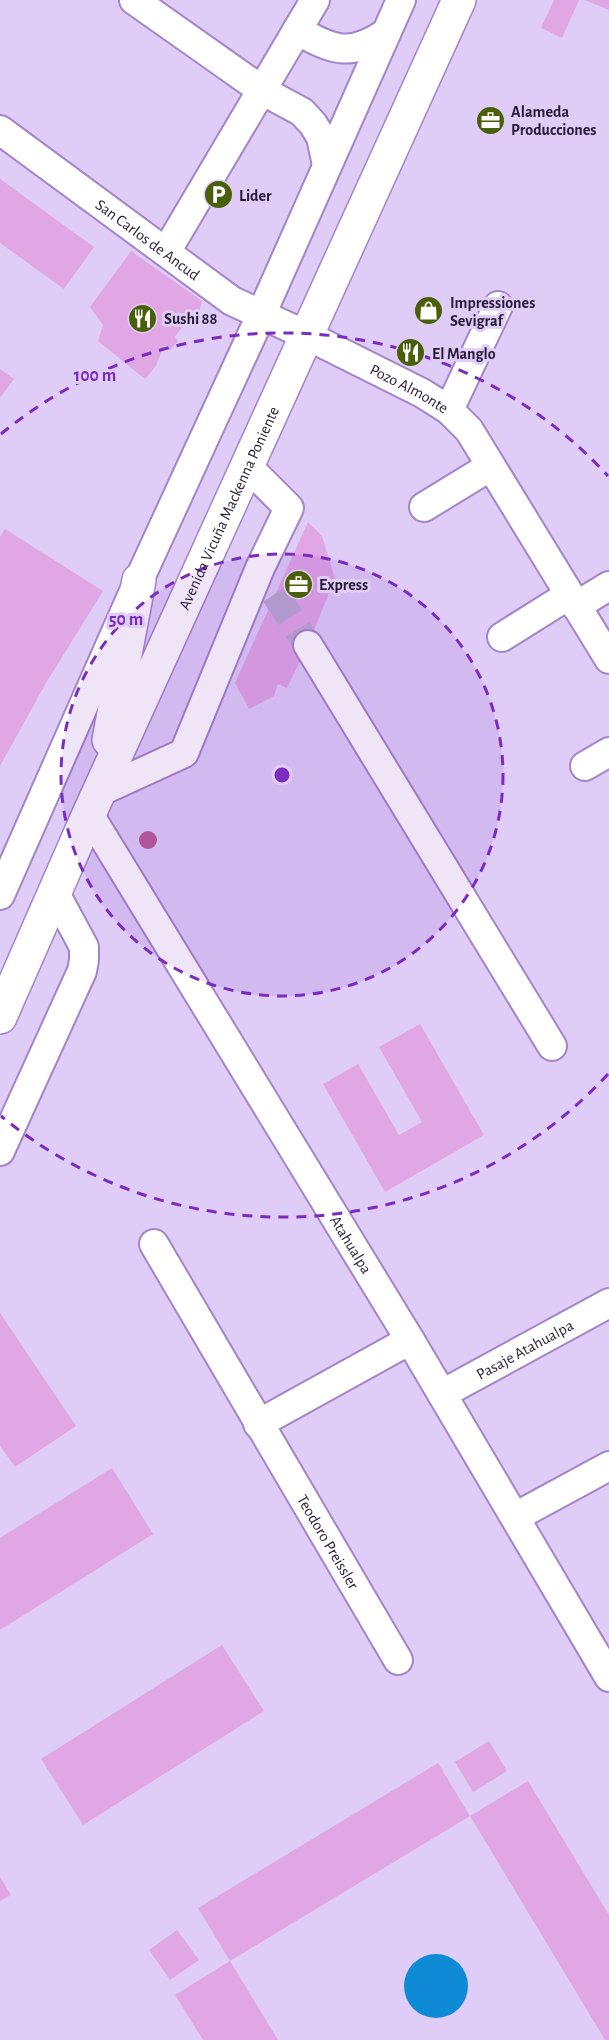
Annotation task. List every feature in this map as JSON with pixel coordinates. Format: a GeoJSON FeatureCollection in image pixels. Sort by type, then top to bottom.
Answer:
{"type":"FeatureCollection","features":[{"type":"Feature","properties":{"kind":"main road","name":"Avenida Vicuña Mackenna Poniente"},"geometry":{"type":"LineString","coordinates":[[0,1017],[94,803],[459,0]]}},
{"type":"Feature","properties":{"kind":"main road"},"geometry":{"type":"LineString","coordinates":[[94,803],[139,580]]}},
{"type":"Feature","properties":{"kind":"street"},"geometry":{"type":"LineString","coordinates":[[134,0],[263,91],[295,106],[313,124],[321,137],[327,165]]}},
{"type":"Feature","properties":{"kind":"street"},"geometry":{"type":"LineString","coordinates":[[166,252],[315,0]]}},
{"type":"Feature","properties":{"kind":"street"},"geometry":{"type":"LineString","coordinates":[[0,895],[139,580],[261,315],[401,0]]}},
{"type":"Feature","properties":{"kind":"street"},"geometry":{"type":"LineString","coordinates":[[297,30],[322,45],[346,49],[372,43],[386,33]]}},
{"type":"Feature","properties":{"kind":"street","name":"San Carlos de Ancud"},"geometry":{"type":"LineString","coordinates":[[0,130],[217,292],[306,335]]}},
{"type":"Feature","properties":{"kind":"street"},"geometry":{"type":"LineString","coordinates":[[449,410],[498,306]]}},
{"type":"Feature","properties":{"kind":"street","name":"Pozo Almonte"},"geometry":{"type":"LineString","coordinates":[[306,335],[422,393],[449,410],[469,430],[609,659]]}},
{"type":"Feature","properties":{"kind":"street"},"geometry":{"type":"LineString","coordinates":[[94,803],[184,753],[260,568],[289,508],[247,466]]}},
{"type":"Feature","properties":{"kind":"street"},"geometry":{"type":"LineString","coordinates":[[424,507],[491,466]]}},
{"type":"Feature","properties":{"kind":"street"},"geometry":{"type":"LineString","coordinates":[[260,568],[275,594]]}},
{"type":"Feature","properties":{"kind":"street"},"geometry":{"type":"LineString","coordinates":[[502,637],[573,601],[609,586]]}},
{"type":"Feature","properties":{"kind":"street"},"geometry":{"type":"LineString","coordinates":[[308,645],[552,1046]]}},
{"type":"Feature","properties":{"kind":"street"},"geometry":{"type":"LineString","coordinates":[[585,766],[609,752]]}},
{"type":"Feature","properties":{"kind":"street","name":"Atahualpa"},"geometry":{"type":"LineString","coordinates":[[94,803],[609,1677]]}},
{"type":"Feature","properties":{"kind":"street"},"geometry":{"type":"LineString","coordinates":[[0,1151],[84,960],[84,947],[55,893]]}},
{"type":"Feature","properties":{"kind":"street","name":"Teodoro Preissler"},"geometry":{"type":"LineString","coordinates":[[154,1244],[398,1660]]}},
{"type":"Feature","properties":{"kind":"street","name":"Pasaje Atahualpa"},"geometry":{"type":"LineString","coordinates":[[442,1394],[609,1303]]}},
{"type":"Feature","properties":{"kind":"street"},"geometry":{"type":"LineString","coordinates":[[258,1424],[410,1340]]}},
{"type":"Feature","properties":{"kind":"street"},"geometry":{"type":"LineString","coordinates":[[515,1518],[609,1466]]}},
{"type":"Feature","properties":{"kind":"water"},"geometry":{"type":"Polygon","coordinates":[[[436,1954],[454,1960],[462,1968],[468,1986],[462,2004],[454,2012],[436,2018],[418,2012],[410,2004],[404,1986],[410,1968],[418,1960],[436,1954]]]}},
{"type":"Feature","properties":{"kind":"building"},"geometry":{"type":"Polygon","coordinates":[[[554,0],[579,0],[562,38],[541,28],[554,0]]]}},
{"type":"Feature","properties":{"kind":"building"},"geometry":{"type":"Polygon","coordinates":[[[585,0],[609,0],[609,10],[585,0]]]}},
{"type":"Feature","properties":{"kind":"building"},"geometry":{"type":"Polygon","coordinates":[[[0,179],[94,247],[64,289],[0,243],[0,179]]]}},
{"type":"Feature","properties":{"kind":"building","name":"Sushi 88"},"geometry":{"type":"Polygon","coordinates":[[[131,251],[202,301],[199,312],[194,310],[175,337],[178,341],[170,350],[164,345],[156,366],[145,379],[98,341],[103,325],[90,307],[131,251]]]}},
{"type":"Feature","properties":{"kind":"building"},"geometry":{"type":"Polygon","coordinates":[[[0,369],[14,379],[0,398],[0,369]]]}},
{"type":"Feature","properties":{"kind":"building"},"geometry":{"type":"Polygon","coordinates":[[[308,522],[322,536],[335,578],[308,645],[287,688],[278,684],[274,696],[249,709],[235,683],[308,522]]]}},
{"type":"Feature","properties":{"kind":"building"},"geometry":{"type":"Polygon","coordinates":[[[5,529],[103,591],[46,683],[0,766],[0,537],[5,529]]]}},
{"type":"Feature","properties":{"kind":"building"},"geometry":{"type":"Polygon","coordinates":[[[420,1024],[484,1135],[385,1192],[323,1084],[358,1064],[399,1135],[422,1122],[379,1047],[420,1024]]]}},
{"type":"Feature","properties":{"kind":"building"},"geometry":{"type":"Polygon","coordinates":[[[0,1313],[76,1426],[15,1467],[0,1446],[0,1313]]]}},
{"type":"Feature","properties":{"kind":"building"},"geometry":{"type":"Polygon","coordinates":[[[112,1468],[153,1534],[0,1630],[0,1538],[112,1468]]]}},
{"type":"Feature","properties":{"kind":"building"},"geometry":{"type":"Polygon","coordinates":[[[222,1645],[264,1711],[83,1825],[41,1759],[222,1645]]]}},
{"type":"Feature","properties":{"kind":"building"},"geometry":{"type":"Polygon","coordinates":[[[489,1741],[507,1771],[473,1792],[455,1762],[489,1741]]]}},
{"type":"Feature","properties":{"kind":"building"},"geometry":{"type":"Polygon","coordinates":[[[438,1763],[470,1816],[230,1961],[198,1908],[438,1763]]]}},
{"type":"Feature","properties":{"kind":"building"},"geometry":{"type":"Polygon","coordinates":[[[528,1781],[609,1915],[609,2040],[605,2040],[470,1816],[528,1781]]]}},
{"type":"Feature","properties":{"kind":"building"},"geometry":{"type":"Polygon","coordinates":[[[0,1877],[11,1895],[0,1901],[0,1877]]]}},
{"type":"Feature","properties":{"kind":"building"},"geometry":{"type":"Polygon","coordinates":[[[177,1930],[199,1960],[170,1980],[149,1950],[177,1930]]]}},
{"type":"Feature","properties":{"kind":"building"},"geometry":{"type":"Polygon","coordinates":[[[230,1961],[278,2040],[203,2040],[175,1995],[230,1961]]]}},
{"type":"Feature","properties":{"kind":"tunnel"},"geometry":{"type":"LineString","coordinates":[[275,594],[308,645]]}},
{"type":"Feature","properties":{"kind":"place","name":"Alameda Producciones"},"geometry":{"type":"Point","coordinates":[490,120]}},
{"type":"Feature","properties":{"kind":"place","name":"Lider"},"geometry":{"type":"Point","coordinates":[218,195]}},
{"type":"Feature","properties":{"kind":"place","name":"Impressiones Sevigraf"},"geometry":{"type":"Point","coordinates":[429,311]}},
{"type":"Feature","properties":{"kind":"place","name":"Sushi 88"},"geometry":{"type":"Point","coordinates":[143,318]}},
{"type":"Feature","properties":{"kind":"place","name":"El Manglo"},"geometry":{"type":"Point","coordinates":[411,353]}},
{"type":"Feature","properties":{"kind":"place","name":"Express"},"geometry":{"type":"Point","coordinates":[298,584]}}]}
